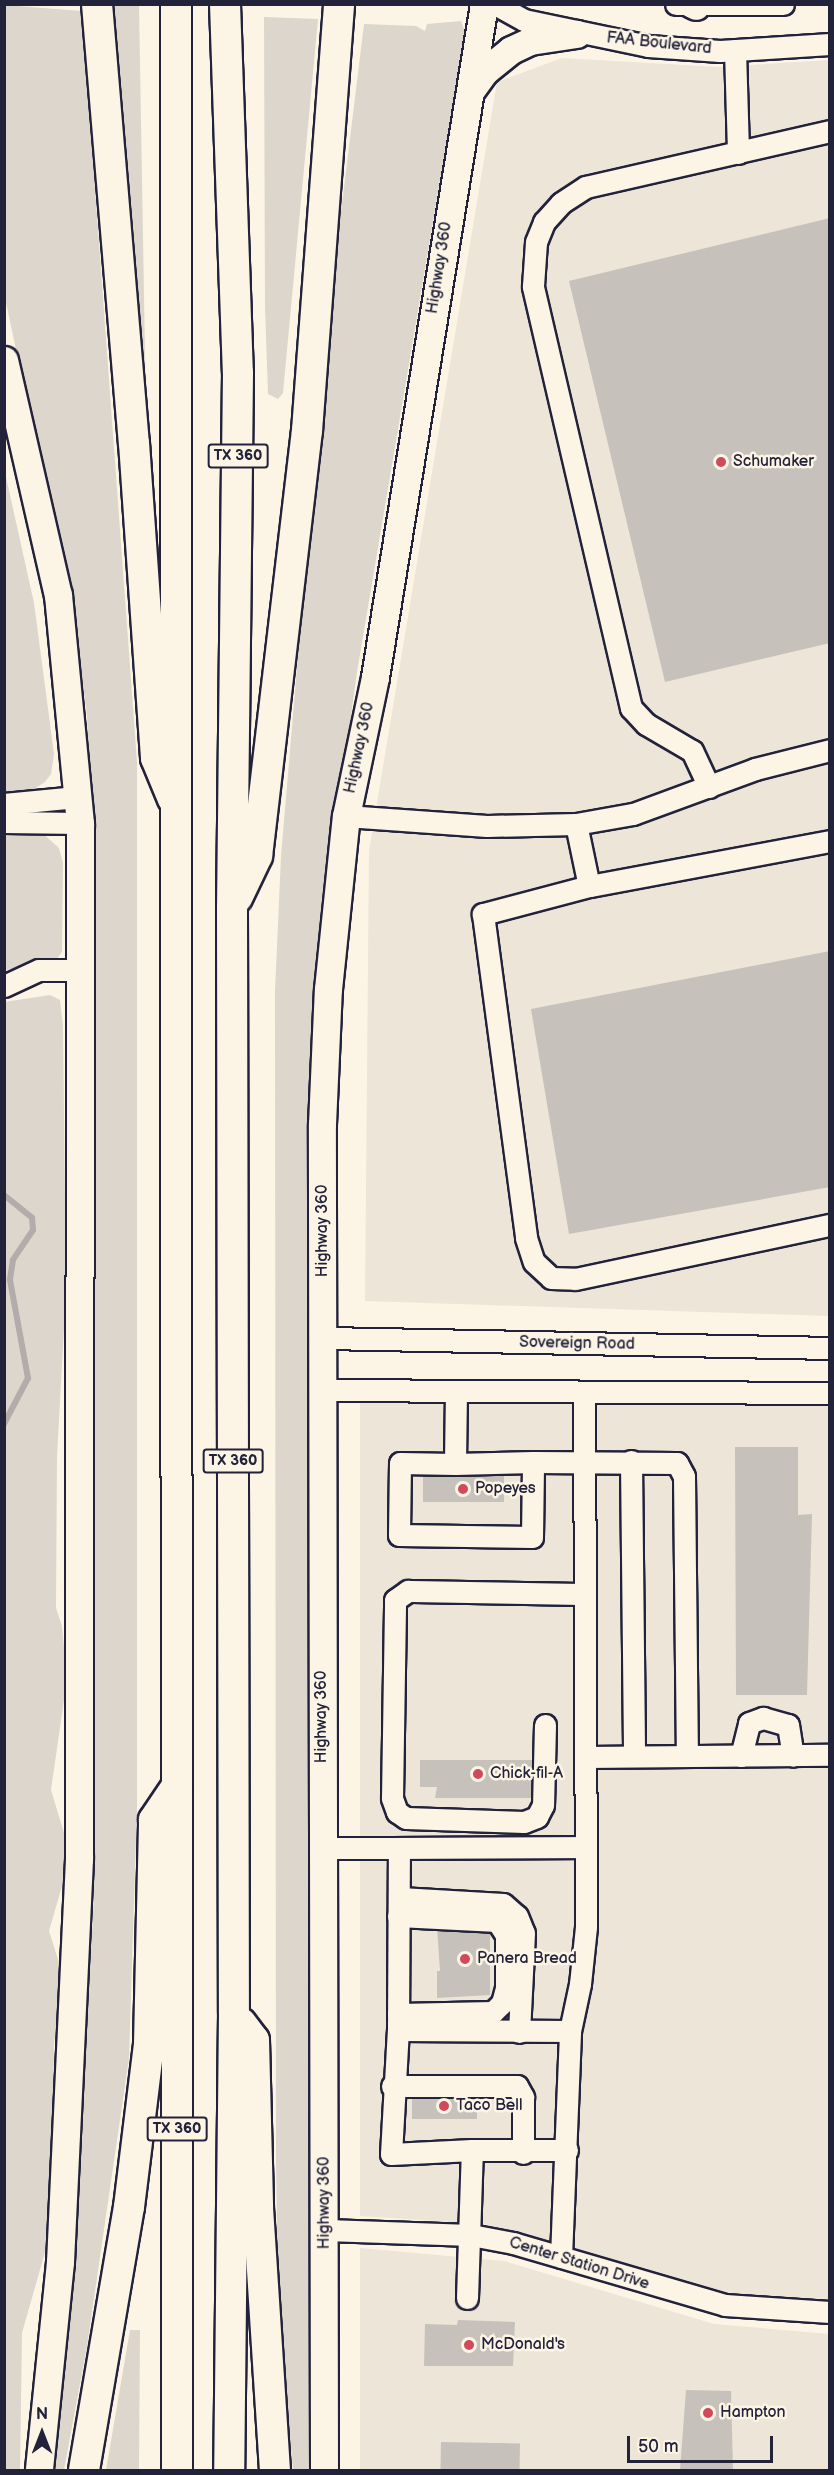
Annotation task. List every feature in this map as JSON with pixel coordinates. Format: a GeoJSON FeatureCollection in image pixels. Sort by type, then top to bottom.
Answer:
{"type":"FeatureCollection","features":[{"type":"Feature","properties":{"kind":"highway"},"geometry":{"type":"LineString","coordinates":[[97,4],[134,443],[156,758],[178,813]]}},
{"type":"Feature","properties":{"kind":"highway","name":"TX 360"},"geometry":{"type":"LineString","coordinates":[[176,4],[177,2470]]}},
{"type":"Feature","properties":{"kind":"highway","name":"TX 360"},"geometry":{"type":"LineString","coordinates":[[225,4],[238,373],[232,908],[234,2014],[229,2470]]}},
{"type":"Feature","properties":{"kind":"highway"},"geometry":{"type":"LineString","coordinates":[[232,908],[257,856],[300,490],[339,4]]}},
{"type":"Feature","properties":{"kind":"highway"},"geometry":{"type":"LineString","coordinates":[[84,2470],[129,2207],[149,2044],[154,1820],[176,1787]]}},
{"type":"Feature","properties":{"kind":"highway"},"geometry":{"type":"LineString","coordinates":[[234,2014],[254,2040],[258,2208],[275,2470]]}},
{"type":"Feature","properties":{"kind":"main road","name":"Highway 360"},"geometry":{"type":"LineString","coordinates":[[324,2470],[326,2230],[322,1848],[325,1338],[322,1124],[326,1023],[346,816],[375,676],[484,4]]}},
{"type":"Feature","properties":{"kind":"main road"},"geometry":{"type":"LineString","coordinates":[[470,91],[485,71],[511,50],[530,41],[576,33]]}},
{"type":"Feature","properties":{"kind":"main road"},"geometry":{"type":"LineString","coordinates":[[4,360],[58,594],[79,810],[82,970],[79,1859],[60,2262],[39,2470]]}},
{"type":"Feature","properties":{"kind":"street","name":"FAA Boulevard"},"geometry":{"type":"LineString","coordinates":[[495,4],[524,20],[576,33],[648,46],[735,50],[830,44]]}},
{"type":"Feature","properties":{"kind":"street"},"geometry":{"type":"LineString","coordinates":[[688,5],[783,4]]}},
{"type":"Feature","properties":{"kind":"street"},"geometry":{"type":"LineString","coordinates":[[735,50],[738,153]]}},
{"type":"Feature","properties":{"kind":"street"},"geometry":{"type":"LineString","coordinates":[[710,787],[692,752],[646,724],[631,708],[533,286],[533,262],[544,222],[561,203],[586,187],[830,131]]}},
{"type":"Feature","properties":{"kind":"street"},"geometry":{"type":"LineString","coordinates":[[346,816],[487,826],[576,824],[633,814],[755,769],[830,750]]}},
{"type":"Feature","properties":{"kind":"street"},"geometry":{"type":"LineString","coordinates":[[4,804],[79,810]]}},
{"type":"Feature","properties":{"kind":"street"},"geometry":{"type":"LineString","coordinates":[[4,822],[79,810]]}},
{"type":"Feature","properties":{"kind":"street"},"geometry":{"type":"LineString","coordinates":[[576,824],[590,886]]}},
{"type":"Feature","properties":{"kind":"street"},"geometry":{"type":"LineString","coordinates":[[830,841],[590,886],[483,914],[526,1238],[534,1262],[551,1278],[575,1279],[830,1225]]}},
{"type":"Feature","properties":{"kind":"street"},"geometry":{"type":"LineString","coordinates":[[4,986],[39,970],[82,970]]}},
{"type":"Feature","properties":{"kind":"street","name":"Sovereign Road"},"geometry":{"type":"LineString","coordinates":[[325,1338],[830,1348]]}},
{"type":"Feature","properties":{"kind":"street"},"geometry":{"type":"LineString","coordinates":[[325,1390],[830,1393]]}},
{"type":"Feature","properties":{"kind":"street"},"geometry":{"type":"LineString","coordinates":[[455,1464],[456,1391]]}},
{"type":"Feature","properties":{"kind":"street"},"geometry":{"type":"LineString","coordinates":[[561,2257],[570,2031],[580,1984],[586,1928],[584,1392]]}},
{"type":"Feature","properties":{"kind":"street"},"geometry":{"type":"LineString","coordinates":[[533,1462],[532,1537],[399,1535],[400,1463],[631,1461],[677,1463],[684,1476],[687,1756]]}},
{"type":"Feature","properties":{"kind":"street"},"geometry":{"type":"LineString","coordinates":[[631,1461],[634,1756]]}},
{"type":"Feature","properties":{"kind":"street"},"geometry":{"type":"LineString","coordinates":[[545,1725],[543,1805],[537,1817],[524,1822],[406,1818],[397,1812],[392,1798],[392,1616],[395,1600],[408,1591],[585,1594]]}},
{"type":"Feature","properties":{"kind":"street"},"geometry":{"type":"LineString","coordinates":[[741,1756],[749,1723],[763,1718],[788,1725],[793,1756]]}},
{"type":"Feature","properties":{"kind":"street"},"geometry":{"type":"LineString","coordinates":[[585,1757],[830,1755]]}},
{"type":"Feature","properties":{"kind":"street"},"geometry":{"type":"LineString","coordinates":[[322,1848],[586,1847]]}},
{"type":"Feature","properties":{"kind":"street"},"geometry":{"type":"LineString","coordinates":[[399,1848],[398,2022],[392,2086],[391,2154],[472,2150],[524,2153],[567,2150]]}},
{"type":"Feature","properties":{"kind":"street"},"geometry":{"type":"LineString","coordinates":[[399,1907],[503,1904],[517,1916],[524,1933],[519,2032]]}},
{"type":"Feature","properties":{"kind":"street"},"geometry":{"type":"LineString","coordinates":[[398,2022],[493,2012],[502,2003],[506,1988],[506,1935],[497,1921],[399,1907]]}},
{"type":"Feature","properties":{"kind":"street"},"geometry":{"type":"LineString","coordinates":[[398,2022],[519,2032],[570,2031]]}},
{"type":"Feature","properties":{"kind":"street"},"geometry":{"type":"LineString","coordinates":[[392,2086],[517,2086],[524,2097],[524,2153]]}},
{"type":"Feature","properties":{"kind":"street"},"geometry":{"type":"LineString","coordinates":[[467,2298],[471,2235],[472,2150]]}},
{"type":"Feature","properties":{"kind":"street","name":"Center Station Drive"},"geometry":{"type":"LineString","coordinates":[[326,2230],[471,2235],[561,2257],[725,2305],[830,2312]]}},
{"type":"Feature","properties":{"kind":"shaded area"},"geometry":{"type":"Polygon","coordinates":[[[4,5],[82,11],[137,762],[137,1807],[129,2058],[87,2346],[64,2470],[50,2470],[84,2081],[94,1896],[94,868],[87,716],[76,629],[5,298],[4,5]]]}},
{"type":"Feature","properties":{"kind":"shaded area"},"geometry":{"type":"Polygon","coordinates":[[[106,5],[139,5],[146,412],[106,5]]]}},
{"type":"Feature","properties":{"kind":"shaded area"},"geometry":{"type":"Polygon","coordinates":[[[264,17],[318,19],[283,393],[278,399],[268,394],[265,306],[264,17]]]}},
{"type":"Feature","properties":{"kind":"shaded area"},"geometry":{"type":"Polygon","coordinates":[[[461,21],[465,32],[357,672],[318,953],[311,1250],[311,2470],[293,2470],[278,2292],[276,2160],[275,991],[281,856],[324,351],[364,24],[416,26],[425,31],[427,24],[461,21]]]}},
{"type":"Feature","properties":{"kind":"shaded area"},"geometry":{"type":"Polygon","coordinates":[[[562,58],[719,67],[829,60],[829,1316],[365,1301],[369,851],[497,82],[562,58]]]}},
{"type":"Feature","properties":{"kind":"shaded area"},"geometry":{"type":"Polygon","coordinates":[[[4,468],[34,603],[54,754],[51,774],[45,782],[24,795],[4,796],[4,468]]]}},
{"type":"Feature","properties":{"kind":"shaded area"},"geometry":{"type":"Polygon","coordinates":[[[4,828],[41,832],[59,848],[63,863],[62,952],[56,960],[5,970],[4,828]]]}},
{"type":"Feature","properties":{"kind":"shaded area"},"geometry":{"type":"Polygon","coordinates":[[[50,995],[60,1000],[63,1026],[66,1291],[57,1457],[56,1608],[62,1626],[67,1679],[51,1790],[68,1846],[62,1886],[49,1931],[61,1969],[61,2006],[54,2042],[51,2231],[22,2333],[20,2470],[5,2470],[4,1002],[50,995]]]}},
{"type":"Feature","properties":{"kind":"shaded area"},"geometry":{"type":"Polygon","coordinates":[[[360,1403],[829,1403],[829,2299],[742,2295],[679,2282],[484,2224],[360,2216],[360,1403]]]}},
{"type":"Feature","properties":{"kind":"shaded area"},"geometry":{"type":"Polygon","coordinates":[[[360,2248],[504,2261],[714,2324],[829,2334],[828,2470],[360,2470],[360,2248]]]}},
{"type":"Feature","properties":{"kind":"shaded area"},"geometry":{"type":"Polygon","coordinates":[[[130,2330],[140,2330],[139,2470],[106,2470],[130,2330]]]}},
{"type":"Feature","properties":{"kind":"building","name":"Schumaker"},"geometry":{"type":"Polygon","coordinates":[[[830,218],[830,643],[665,682],[569,281],[830,218]]]}},
{"type":"Feature","properties":{"kind":"building"},"geometry":{"type":"Polygon","coordinates":[[[830,951],[830,1187],[569,1234],[531,1009],[830,951]]]}},
{"type":"Feature","properties":{"kind":"building"},"geometry":{"type":"Polygon","coordinates":[[[735,1447],[798,1447],[798,1515],[812,1514],[807,1695],[736,1695],[735,1447]]]}},
{"type":"Feature","properties":{"kind":"building","name":"Popeyes"},"geometry":{"type":"Polygon","coordinates":[[[423,1475],[504,1475],[504,1502],[423,1502],[423,1475]]]}},
{"type":"Feature","properties":{"kind":"building","name":"Chick-fil-A"},"geometry":{"type":"Polygon","coordinates":[[[420,1760],[537,1760],[536,1798],[435,1798],[437,1787],[420,1787],[420,1760]]]}},
{"type":"Feature","properties":{"kind":"building","name":"Panera Bread"},"geometry":{"type":"Polygon","coordinates":[[[437,1927],[490,1928],[490,1995],[437,1998],[437,1971],[440,1971],[437,1927]]]}},
{"type":"Feature","properties":{"kind":"building","name":"Taco Bell"},"geometry":{"type":"Polygon","coordinates":[[[412,2092],[477,2092],[477,2119],[412,2119],[412,2092]]]}},
{"type":"Feature","properties":{"kind":"building","name":"McDonald's"},"geometry":{"type":"Polygon","coordinates":[[[458,2320],[515,2322],[513,2366],[424,2366],[425,2324],[457,2325],[458,2320]]]}},
{"type":"Feature","properties":{"kind":"building","name":"Hampton"},"geometry":{"type":"Polygon","coordinates":[[[686,2390],[731,2391],[733,2470],[680,2470],[686,2390]]]}},
{"type":"Feature","properties":{"kind":"building"},"geometry":{"type":"Polygon","coordinates":[[[441,2442],[520,2443],[520,2470],[441,2470],[441,2442]]]}},
{"type":"Feature","properties":{"kind":"waterway"},"geometry":{"type":"LineString","coordinates":[[4,1195],[32,1218],[33,1230],[13,1260],[10,1280],[28,1378],[4,1424]]}},
{"type":"Feature","properties":{"kind":"place","name":"Schumaker"},"geometry":{"type":"Point","coordinates":[721,462]}},
{"type":"Feature","properties":{"kind":"place","name":"Popeyes"},"geometry":{"type":"Point","coordinates":[463,1489]}},
{"type":"Feature","properties":{"kind":"place","name":"Chick-fil-A"},"geometry":{"type":"Point","coordinates":[478,1774]}},
{"type":"Feature","properties":{"kind":"place","name":"Panera Bread"},"geometry":{"type":"Point","coordinates":[465,1959]}},
{"type":"Feature","properties":{"kind":"place","name":"Taco Bell"},"geometry":{"type":"Point","coordinates":[444,2106]}},
{"type":"Feature","properties":{"kind":"place","name":"McDonald's"},"geometry":{"type":"Point","coordinates":[469,2345]}},
{"type":"Feature","properties":{"kind":"place","name":"Hampton"},"geometry":{"type":"Point","coordinates":[708,2413]}}]}
